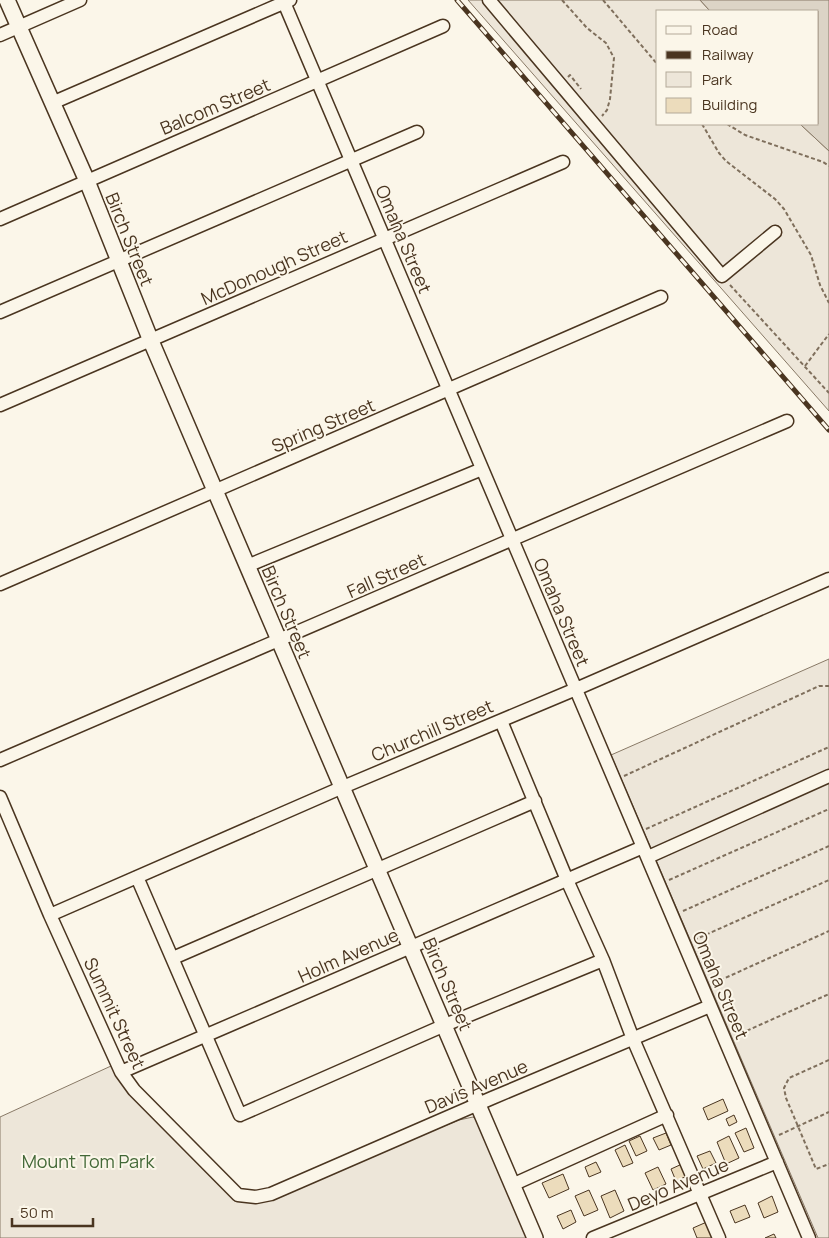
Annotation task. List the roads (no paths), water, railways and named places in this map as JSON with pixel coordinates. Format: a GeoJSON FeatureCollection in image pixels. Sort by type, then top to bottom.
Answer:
{"type":"FeatureCollection","features":[{"type":"Feature","properties":{"kind":"main road","name":"Birch Street"},"geometry":{"type":"LineString","coordinates":[[7,0],[87,181],[151,341],[535,1238]]}},
{"type":"Feature","properties":{"kind":"street"},"geometry":{"type":"LineString","coordinates":[[0,35],[80,0]]}},
{"type":"Feature","properties":{"kind":"street"},"geometry":{"type":"LineString","coordinates":[[489,0],[722,276],[775,232]]}},
{"type":"Feature","properties":{"kind":"street"},"geometry":{"type":"LineString","coordinates":[[52,103],[286,1]]}},
{"type":"Feature","properties":{"kind":"street","name":"Omaha Street"},"geometry":{"type":"LineString","coordinates":[[286,1],[384,238],[809,1238]]}},
{"type":"Feature","properties":{"kind":"street","name":"Balcom Street"},"geometry":{"type":"LineString","coordinates":[[0,219],[443,26]]}},
{"type":"Feature","properties":{"kind":"street"},"geometry":{"type":"LineString","coordinates":[[0,312],[417,132]]}},
{"type":"Feature","properties":{"kind":"street","name":"McDonough Street"},"geometry":{"type":"LineString","coordinates":[[0,405],[563,162]]}},
{"type":"Feature","properties":{"kind":"street","name":"Spring Street"},"geometry":{"type":"LineString","coordinates":[[0,584],[661,297]]}},
{"type":"Feature","properties":{"kind":"street","name":"Fall Street"},"geometry":{"type":"LineString","coordinates":[[0,760],[787,422]]}},
{"type":"Feature","properties":{"kind":"street"},"geometry":{"type":"LineString","coordinates":[[247,566],[482,469]]}},
{"type":"Feature","properties":{"kind":"street","name":"Churchill Street"},"geometry":{"type":"LineString","coordinates":[[50,915],[343,786],[501,721],[829,579]]}},
{"type":"Feature","properties":{"kind":"street"},"geometry":{"type":"LineString","coordinates":[[501,721],[567,880],[603,960],[633,1039],[719,1238]]}},
{"type":"Feature","properties":{"kind":"street","name":"Holm Avenue"},"geometry":{"type":"LineString","coordinates":[[121,1072],[567,880],[646,852],[829,776]]}},
{"type":"Feature","properties":{"kind":"street","name":"Summit Street"},"geometry":{"type":"LineString","coordinates":[[0,797],[50,915],[121,1072],[134,1090],[238,1195],[256,1197]]}},
{"type":"Feature","properties":{"kind":"street"},"geometry":{"type":"LineString","coordinates":[[172,958],[535,801]]}},
{"type":"Feature","properties":{"kind":"street"},"geometry":{"type":"LineString","coordinates":[[137,877],[240,1114],[445,1025],[603,960]]}},
{"type":"Feature","properties":{"kind":"street","name":"Davis Avenue"},"geometry":{"type":"LineString","coordinates":[[256,1197],[271,1194],[710,1006]]}},
{"type":"Feature","properties":{"kind":"street"},"geometry":{"type":"LineString","coordinates":[[512,1185],[667,1115]]}},
{"type":"Feature","properties":{"kind":"street","name":"Deyo Avenue"},"geometry":{"type":"LineString","coordinates":[[593,1238],[777,1162]]}},
{"type":"Feature","properties":{"kind":"railway"},"geometry":{"type":"LineString","coordinates":[[457,0],[829,430]]}},
{"type":"Feature","properties":{"kind":"park label","name":"Mount Tom Park"},"geometry":{"type":"Point","coordinates":[88,1161]}}]}
